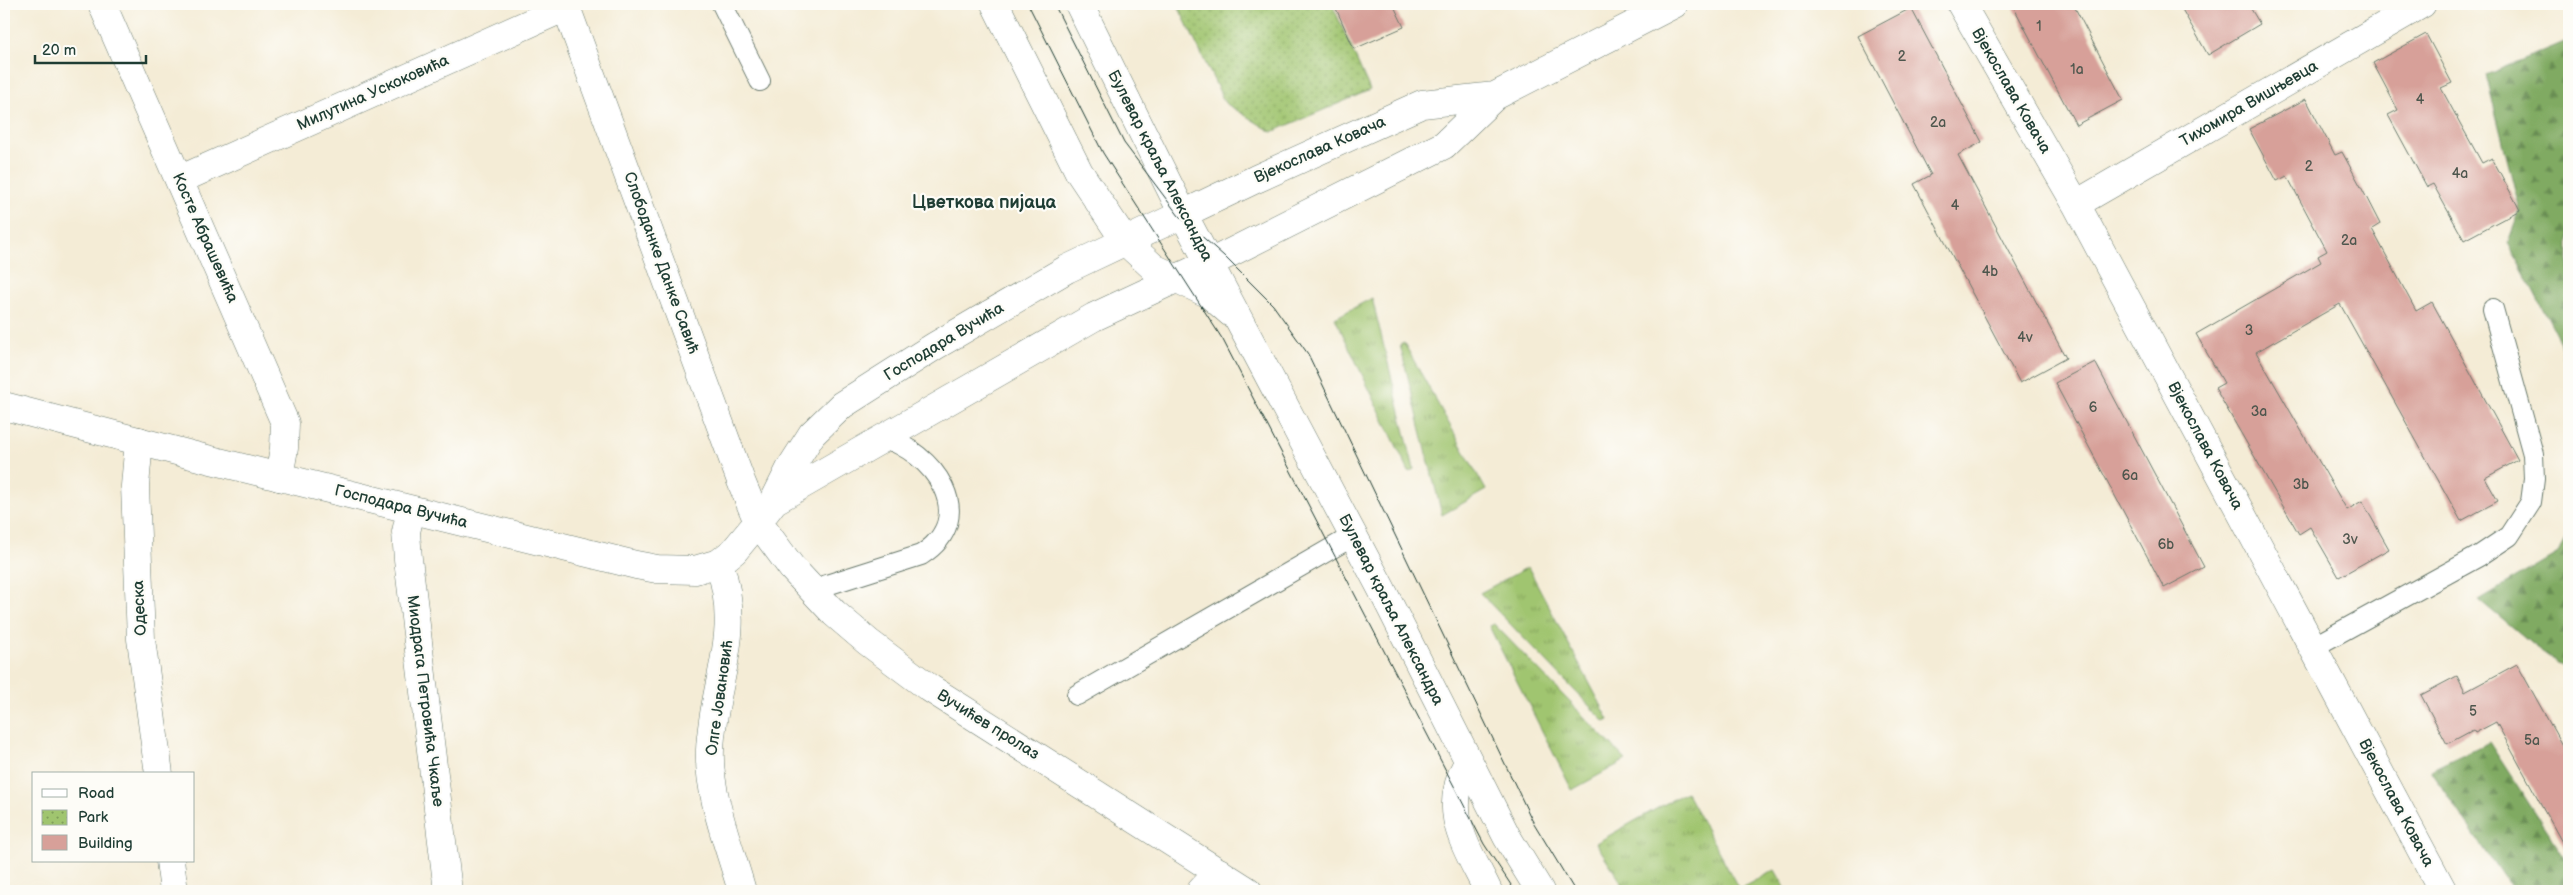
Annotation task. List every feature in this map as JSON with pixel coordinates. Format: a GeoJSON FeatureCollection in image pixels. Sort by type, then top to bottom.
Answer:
{"type":"FeatureCollection","features":[{"type":"Feature","properties":{"kind":"street","name":"Косте Абрашевића"},"geometry":{"type":"LineString","coordinates":[[102,4],[285,422],[284,448],[279,477]]}},
{"type":"Feature","properties":{"kind":"street","name":"Булевар краља Александра"},"geometry":{"type":"LineString","coordinates":[[995,4],[1079,172],[1125,241],[1143,260],[1210,294],[1224,305],[1244,327]]}},
{"type":"Feature","properties":{"kind":"street","name":"Булевар краља Александра"},"geometry":{"type":"LineString","coordinates":[[1078,4],[1183,214],[1353,536],[1507,837],[1540,891]]}},
{"type":"Feature","properties":{"kind":"street","name":"Вјекослава Ковача"},"geometry":{"type":"LineString","coordinates":[[1178,279],[1444,146],[1495,96],[1674,4]]}},
{"type":"Feature","properties":{"kind":"street","name":"Вјекослава Ковача"},"geometry":{"type":"LineString","coordinates":[[1961,4],[2076,204],[2444,891]]}},
{"type":"Feature","properties":{"kind":"street","name":"Тихомира Вишњевца"},"geometry":{"type":"LineString","coordinates":[[2076,204],[2422,4]]}},
{"type":"Feature","properties":{"kind":"street","name":"Милутина Ускоковића"},"geometry":{"type":"LineString","coordinates":[[179,180],[568,5]]}},
{"type":"Feature","properties":{"kind":"street","name":"Слободанке Данке Савић"},"geometry":{"type":"LineString","coordinates":[[568,5],[741,481],[758,522]]}},
{"type":"Feature","properties":{"kind":"street","name":"Вјекослава Ковача"},"geometry":{"type":"LineString","coordinates":[[1152,229],[1256,178],[1422,104],[1495,96]]}},
{"type":"Feature","properties":{"kind":"street","name":"Господара Вучића"},"geometry":{"type":"LineString","coordinates":[[4,406],[411,510],[657,569],[695,570],[719,563],[734,551],[774,500],[791,467],[812,434],[842,405],[935,346],[1059,274],[1152,229]]}},
{"type":"Feature","properties":{"kind":"street","name":"Господара Вучића"},"geometry":{"type":"LineString","coordinates":[[774,500],[881,437],[1094,317],[1178,279]]}},
{"type":"Feature","properties":{"kind":"street","name":"Одеска"},"geometry":{"type":"LineString","coordinates":[[139,441],[134,486],[142,639],[159,772]]}},
{"type":"Feature","properties":{"kind":"street","name":"Миодрага Петровића Чкаље"},"geometry":{"type":"LineString","coordinates":[[411,510],[406,532],[408,559],[448,891]]}},
{"type":"Feature","properties":{"kind":"street","name":"Вучићев пролаз"},"geometry":{"type":"LineString","coordinates":[[758,522],[779,552],[812,590],[868,642],[921,682],[1210,882],[1248,891]]}},
{"type":"Feature","properties":{"kind":"street","name":"Олге Јовановић"},"geometry":{"type":"LineString","coordinates":[[719,563],[728,587],[730,608],[729,647],[714,715],[710,751],[711,782],[742,891]]}},
{"type":"Feature","properties":{"kind":"street"},"geometry":{"type":"LineString","coordinates":[[1468,762],[1456,788],[1454,802],[1469,852],[1488,891]]}},
{"type":"Feature","properties":{"kind":"street"},"geometry":{"type":"LineString","coordinates":[[170,862],[174,891]]}},
{"type":"Feature","properties":{"kind":"lane"},"geometry":{"type":"LineString","coordinates":[[722,4],[760,81]]}},
{"type":"Feature","properties":{"kind":"lane"},"geometry":{"type":"LineString","coordinates":[[2313,646],[2479,556],[2509,536],[2532,502],[2534,479],[2533,454],[2493,309]]}},
{"type":"Feature","properties":{"kind":"lane"},"geometry":{"type":"LineString","coordinates":[[812,590],[921,555],[933,548],[946,532],[949,506],[935,472],[924,458],[896,441],[881,437]]}},
{"type":"Feature","properties":{"kind":"lane"},"geometry":{"type":"LineString","coordinates":[[1077,695],[1353,536]]}},
{"type":"Feature","properties":{"kind":"green space"},"geometry":{"type":"Polygon","coordinates":[[[1177,4],[1332,4],[1370,90],[1272,132],[1225,103],[1177,4]]]}},
{"type":"Feature","properties":{"kind":"green space"},"geometry":{"type":"Polygon","coordinates":[[[2569,40],[2569,387],[2558,338],[2508,242],[2520,210],[2486,75],[2569,40]]]}},
{"type":"Feature","properties":{"kind":"green space"},"geometry":{"type":"Polygon","coordinates":[[[1372,298],[1414,469],[1409,472],[1335,318],[1372,298]]]}},
{"type":"Feature","properties":{"kind":"green space"},"geometry":{"type":"Polygon","coordinates":[[[1404,343],[1486,490],[1442,515],[1400,345],[1404,343]]]}},
{"type":"Feature","properties":{"kind":"green space"},"geometry":{"type":"Polygon","coordinates":[[[2569,532],[2569,671],[2534,646],[2479,600],[2558,553],[2569,532]]]}},
{"type":"Feature","properties":{"kind":"green space"},"geometry":{"type":"Polygon","coordinates":[[[1528,567],[1609,720],[1605,722],[1480,593],[1528,567]]]}},
{"type":"Feature","properties":{"kind":"green space"},"geometry":{"type":"Polygon","coordinates":[[[1494,624],[1626,760],[1572,790],[1489,626],[1494,624]]]}},
{"type":"Feature","properties":{"kind":"green space"},"geometry":{"type":"Polygon","coordinates":[[[2489,742],[2569,865],[2569,891],[2513,891],[2430,770],[2489,742]]]}},
{"type":"Feature","properties":{"kind":"green space"},"geometry":{"type":"Polygon","coordinates":[[[1686,792],[1739,889],[1775,870],[1787,891],[1627,891],[1596,843],[1686,792]]]}},
{"type":"Feature","properties":{"kind":"building"},"geometry":{"type":"Polygon","coordinates":[[[1334,4],[1393,4],[1404,27],[1354,49],[1334,4]]]}},
{"type":"Feature","properties":{"kind":"building"},"geometry":{"type":"Polygon","coordinates":[[[2012,4],[2073,4],[2123,100],[2076,125],[2012,4]]]}},
{"type":"Feature","properties":{"kind":"building"},"geometry":{"type":"Polygon","coordinates":[[[2179,4],[2248,4],[2260,24],[2208,55],[2179,4]]]}},
{"type":"Feature","properties":{"kind":"building"},"geometry":{"type":"Polygon","coordinates":[[[1911,8],[1982,142],[1958,155],[2066,358],[2020,383],[1914,184],[1931,175],[1858,36],[1911,8]]]}},
{"type":"Feature","properties":{"kind":"building"},"geometry":{"type":"Polygon","coordinates":[[[2426,34],[2452,83],[2441,88],[2482,163],[2492,158],[2520,210],[2464,240],[2433,184],[2427,187],[2388,115],[2398,110],[2373,63],[2426,34]]]}},
{"type":"Feature","properties":{"kind":"building"},"geometry":{"type":"Polygon","coordinates":[[[2306,99],[2335,155],[2342,152],[2360,185],[2380,224],[2372,229],[2416,311],[2432,302],[2518,460],[2485,478],[2498,501],[2461,521],[2340,304],[2256,352],[2347,510],[2362,501],[2389,549],[2339,577],[2310,527],[2299,534],[2215,388],[2224,383],[2196,334],[2321,262],[2318,256],[2327,251],[2287,176],[2277,181],[2249,129],[2306,99]]]}},
{"type":"Feature","properties":{"kind":"building"},"geometry":{"type":"Polygon","coordinates":[[[2095,362],[2204,567],[2164,588],[2055,383],[2095,362]]]}},
{"type":"Feature","properties":{"kind":"building"},"geometry":{"type":"Polygon","coordinates":[[[2517,664],[2569,758],[2569,855],[2496,722],[2475,733],[2473,730],[2447,744],[2421,695],[2457,676],[2465,692],[2517,664]]]}},
{"type":"Feature","properties":{"kind":"tram line"},"geometry":{"type":"LineString","coordinates":[[1028,4],[1103,153],[1223,340],[1484,844],[1515,891]]}},
{"type":"Feature","properties":{"kind":"tram line"},"geometry":{"type":"LineString","coordinates":[[1054,4],[1124,143],[1179,216],[1224,256],[1273,305],[1308,354],[1532,820],[1575,891]]}},
{"type":"Feature","properties":{"kind":"district","name":"Цветкова пијаца"},"geometry":{"type":"Point","coordinates":[984,202]}}]}
